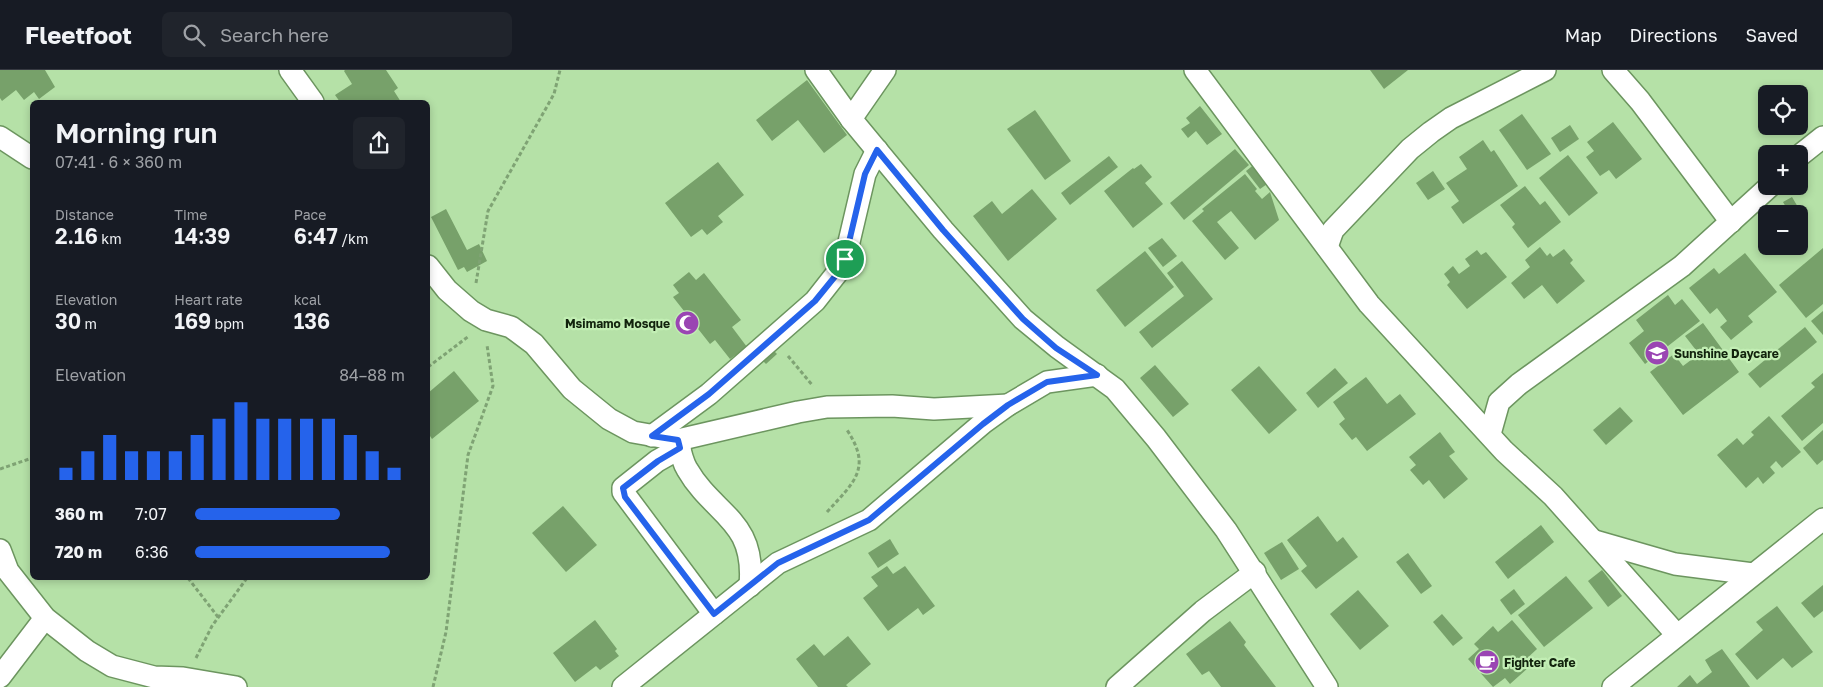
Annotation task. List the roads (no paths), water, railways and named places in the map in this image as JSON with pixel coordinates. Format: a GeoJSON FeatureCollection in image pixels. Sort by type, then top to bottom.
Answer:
{"type":"FeatureCollection","features":[{"type":"Feature","properties":{"kind":"street"},"geometry":{"type":"LineString","coordinates":[[290,70],[312,100]]}},
{"type":"Feature","properties":{"kind":"street"},"geometry":{"type":"LineString","coordinates":[[816,70],[851,119],[943,230],[1023,319],[1056,348],[1097,375],[1114,389],[1156,438],[1226,530],[1255,572],[1327,687]]}},
{"type":"Feature","properties":{"kind":"street"},"geometry":{"type":"LineString","coordinates":[[851,119],[885,70]]}},
{"type":"Feature","properties":{"kind":"street"},"geometry":{"type":"LineString","coordinates":[[1195,70],[1369,304],[1504,451],[1554,496],[1677,635]]}},
{"type":"Feature","properties":{"kind":"street"},"geometry":{"type":"LineString","coordinates":[[1327,247],[1333,230],[1410,149],[1451,118],[1545,70]]}},
{"type":"Feature","properties":{"kind":"street"},"geometry":{"type":"LineString","coordinates":[[1613,70],[1640,101],[1731,222]]}},
{"type":"Feature","properties":{"kind":"street"},"geometry":{"type":"LineString","coordinates":[[1808,149],[1823,137]]}},
{"type":"Feature","properties":{"kind":"street"},"geometry":{"type":"LineString","coordinates":[[0,138],[30,157]]}},
{"type":"Feature","properties":{"kind":"street"},"geometry":{"type":"LineString","coordinates":[[652,436],[709,394],[815,301],[841,266],[865,174],[877,150]]}},
{"type":"Feature","properties":{"kind":"street"},"geometry":{"type":"LineString","coordinates":[[1490,434],[1499,402],[1519,384],[1682,266],[1760,195]]}},
{"type":"Feature","properties":{"kind":"street"},"geometry":{"type":"LineString","coordinates":[[430,269],[447,290],[479,319],[512,327],[534,344],[572,389],[609,419],[633,432],[679,444]]}},
{"type":"Feature","properties":{"kind":"street"},"geometry":{"type":"LineString","coordinates":[[623,687],[778,563],[869,520],[1008,405],[1047,382],[1097,375]]}},
{"type":"Feature","properties":{"kind":"street"},"geometry":{"type":"LineString","coordinates":[[714,614],[623,492],[623,488],[679,444],[789,414],[827,408],[892,406],[934,409],[1008,405]]}},
{"type":"Feature","properties":{"kind":"street"},"geometry":{"type":"LineString","coordinates":[[679,444],[687,469],[736,524],[743,535],[749,559],[750,586]]}},
{"type":"Feature","properties":{"kind":"street"},"geometry":{"type":"LineString","coordinates":[[1613,687],[1823,519]]}},
{"type":"Feature","properties":{"kind":"street"},"geometry":{"type":"LineString","coordinates":[[1595,541],[1674,564],[1753,574]]}},
{"type":"Feature","properties":{"kind":"street"},"geometry":{"type":"LineString","coordinates":[[0,550],[8,571],[45,618],[87,651],[112,666],[154,677],[186,678],[236,687]]}},
{"type":"Feature","properties":{"kind":"street"},"geometry":{"type":"LineString","coordinates":[[1117,687],[1203,612],[1255,572]]}},
{"type":"Feature","properties":{"kind":"street"},"geometry":{"type":"LineString","coordinates":[[0,677],[45,618]]}},
{"type":"Feature","properties":{"kind":"place","name":"Msimamo Mosque"},"geometry":{"type":"Point","coordinates":[687,323]}},
{"type":"Feature","properties":{"kind":"place","name":"Sunshine Daycare"},"geometry":{"type":"Point","coordinates":[1657,353]}},
{"type":"Feature","properties":{"kind":"place","name":"Fighter Cafe"},"geometry":{"type":"Point","coordinates":[1487,662]}}]}
